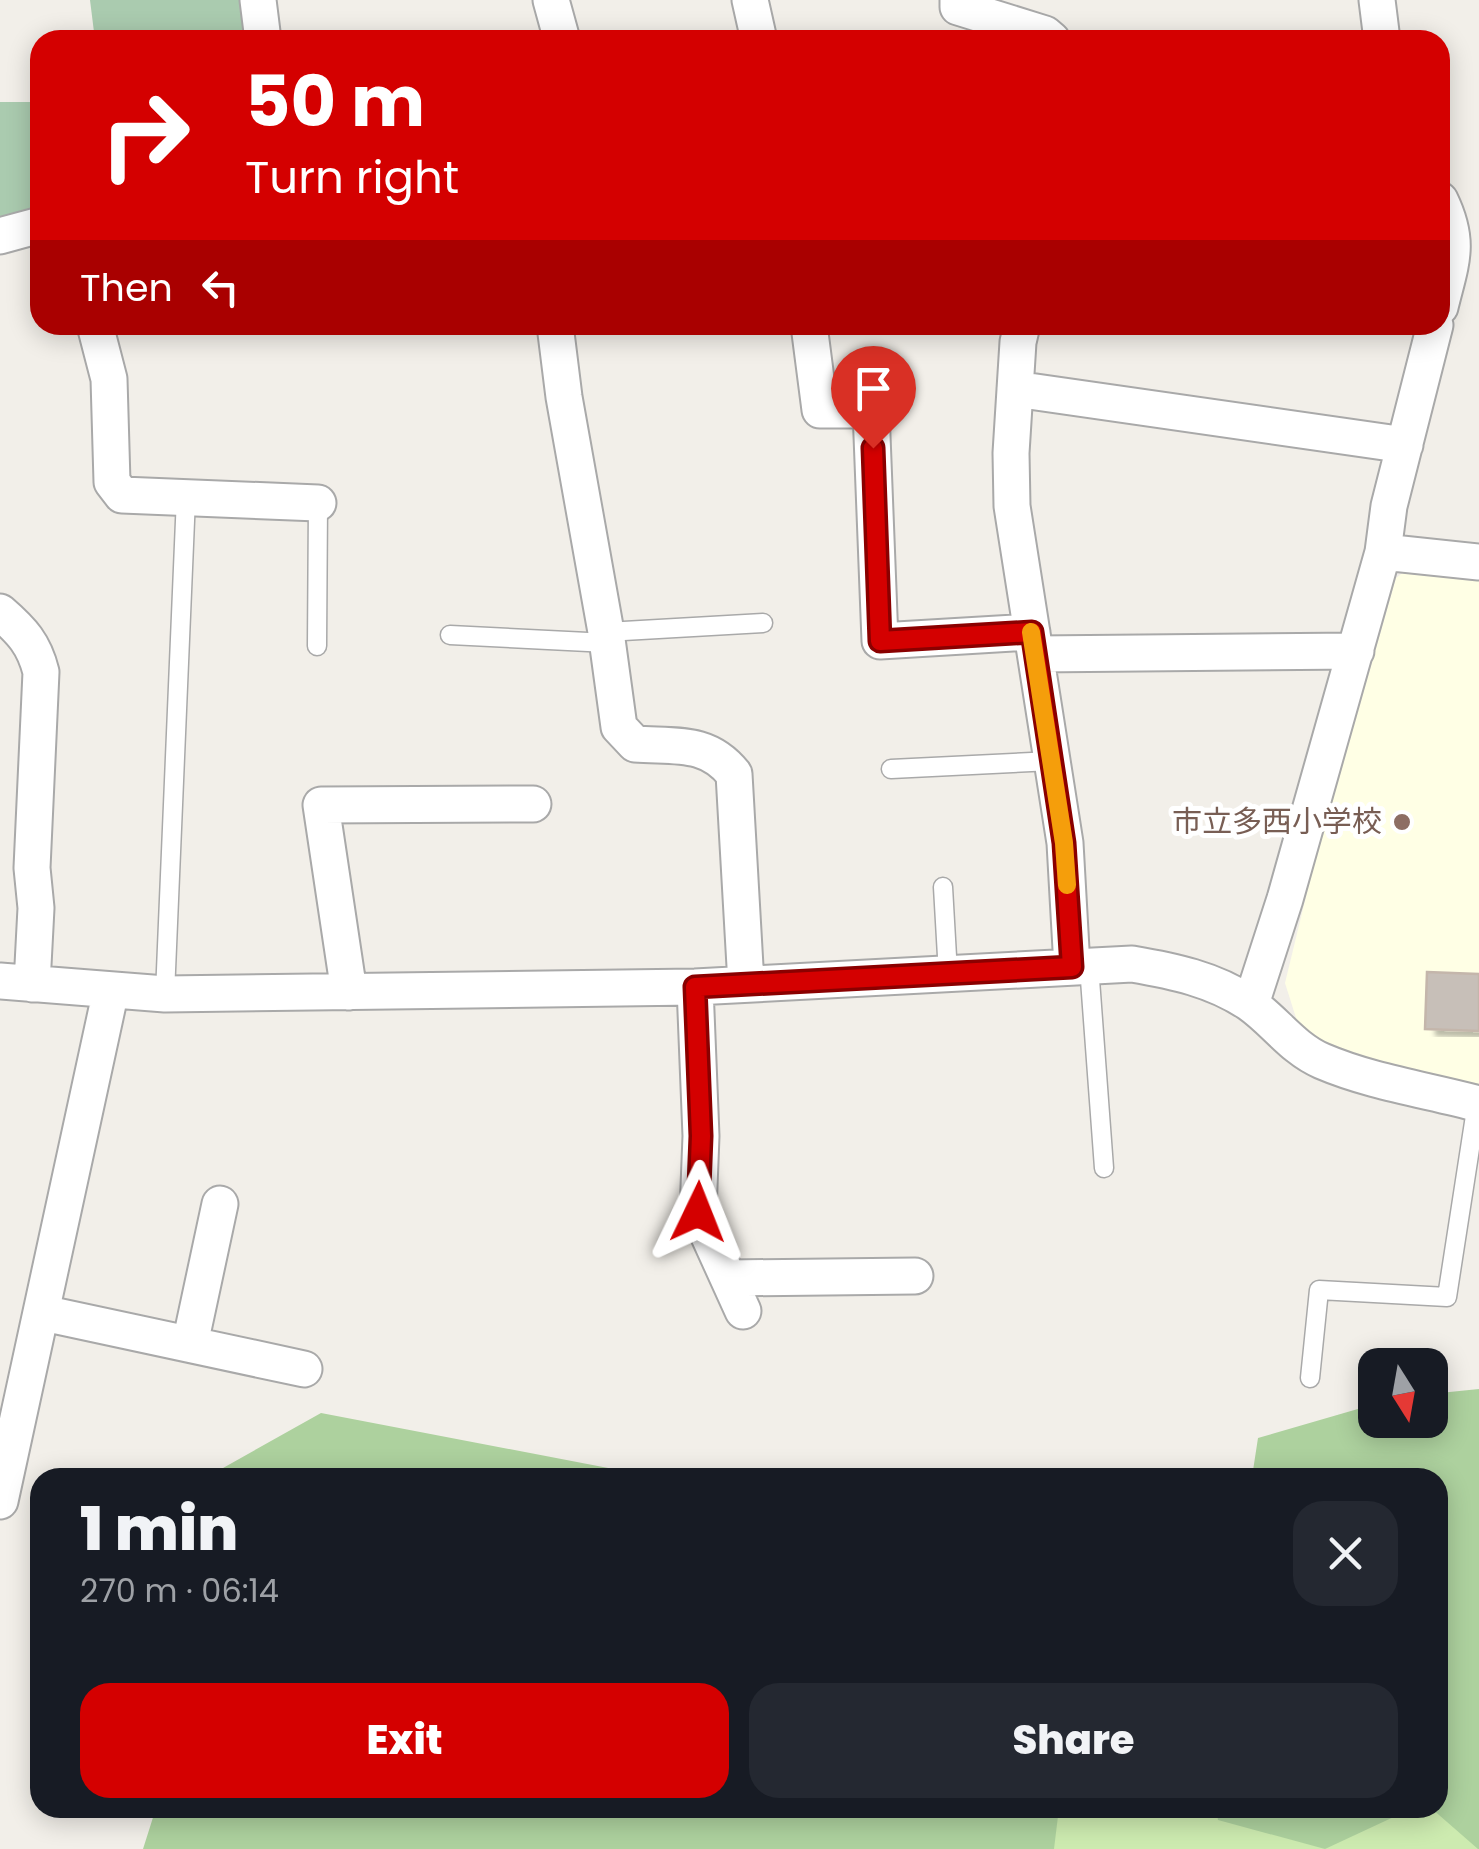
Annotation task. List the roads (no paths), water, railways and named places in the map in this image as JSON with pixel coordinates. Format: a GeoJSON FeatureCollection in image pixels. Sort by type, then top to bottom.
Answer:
{"type":"FeatureCollection","features":[{"type":"Feature","properties":{"kind":"street"},"geometry":{"type":"LineString","coordinates":[[258,0],[262,30]]}},
{"type":"Feature","properties":{"kind":"street"},"geometry":{"type":"LineString","coordinates":[[551,0],[559,30]]}},
{"type":"Feature","properties":{"kind":"street"},"geometry":{"type":"LineString","coordinates":[[750,0],[757,30]]}},
{"type":"Feature","properties":{"kind":"street"},"geometry":{"type":"LineString","coordinates":[[958,0],[958,7],[1032,30]]}},
{"type":"Feature","properties":{"kind":"street"},"geometry":{"type":"LineString","coordinates":[[1378,0],[1381,30]]}},
{"type":"Feature","properties":{"kind":"street"},"geometry":{"type":"LineString","coordinates":[[1450,268],[1457,215]]}},
{"type":"Feature","properties":{"kind":"street"},"geometry":{"type":"LineString","coordinates":[[0,236],[30,228]]}},
{"type":"Feature","properties":{"kind":"street"},"geometry":{"type":"LineString","coordinates":[[98,335],[109,379],[112,482],[122,495],[318,502]]}},
{"type":"Feature","properties":{"kind":"street"},"geometry":{"type":"LineString","coordinates":[[556,335],[620,727],[635,744],[707,749],[734,774],[746,984]]}},
{"type":"Feature","properties":{"kind":"street"},"geometry":{"type":"LineString","coordinates":[[810,335],[820,410],[872,410],[880,641],[1356,651]]}},
{"type":"Feature","properties":{"kind":"street"},"geometry":{"type":"LineString","coordinates":[[1021,335],[1015,389],[1012,506],[1081,966]]}},
{"type":"Feature","properties":{"kind":"street"},"geometry":{"type":"LineString","coordinates":[[1251,1004],[1383,552],[1389,506],[1432,335]]}},
{"type":"Feature","properties":{"kind":"street"},"geometry":{"type":"LineString","coordinates":[[1015,389],[1404,445]]}},
{"type":"Feature","properties":{"kind":"street"},"geometry":{"type":"LineString","coordinates":[[1383,552],[1479,562]]}},
{"type":"Feature","properties":{"kind":"street"},"geometry":{"type":"LineString","coordinates":[[0,612],[35,649],[41,672],[32,868],[36,908],[13,982],[165,994],[695,987],[1132,964],[1180,972],[1215,985],[1251,1004],[1282,1036],[1318,1059],[1478,1103]]}},
{"type":"Feature","properties":{"kind":"street"},"geometry":{"type":"LineString","coordinates":[[349,992],[321,805],[533,804]]}},
{"type":"Feature","properties":{"kind":"street"},"geometry":{"type":"LineString","coordinates":[[695,987],[701,1136],[698,1212],[744,1311]]}},
{"type":"Feature","properties":{"kind":"street"},"geometry":{"type":"LineString","coordinates":[[0,1502],[112,990]]}},
{"type":"Feature","properties":{"kind":"street"},"geometry":{"type":"LineString","coordinates":[[190,1344],[220,1204]]}},
{"type":"Feature","properties":{"kind":"street"},"geometry":{"type":"LineString","coordinates":[[729,1278],[915,1276]]}},
{"type":"Feature","properties":{"kind":"street"},"geometry":{"type":"LineString","coordinates":[[43,1312],[304,1369]]}},
{"type":"Feature","properties":{"kind":"lane"},"geometry":{"type":"LineString","coordinates":[[165,994],[186,498]]}},
{"type":"Feature","properties":{"kind":"lane"},"geometry":{"type":"LineString","coordinates":[[317,646],[318,502]]}},
{"type":"Feature","properties":{"kind":"lane"},"geometry":{"type":"LineString","coordinates":[[450,635],[607,638],[762,623]]}},
{"type":"Feature","properties":{"kind":"lane"},"geometry":{"type":"LineString","coordinates":[[891,769],[1052,761]]}},
{"type":"Feature","properties":{"kind":"lane"},"geometry":{"type":"LineString","coordinates":[[944,887],[948,974]]}},
{"type":"Feature","properties":{"kind":"lane"},"geometry":{"type":"LineString","coordinates":[[1081,966],[1104,1168]]}},
{"type":"Feature","properties":{"kind":"lane"},"geometry":{"type":"LineString","coordinates":[[1310,1378],[1319,1290],[1448,1297],[1478,1103]]}},
{"type":"Feature","properties":{"kind":"place","name":"市立多西小学校"},"geometry":{"type":"Point","coordinates":[1402,822]}}]}
